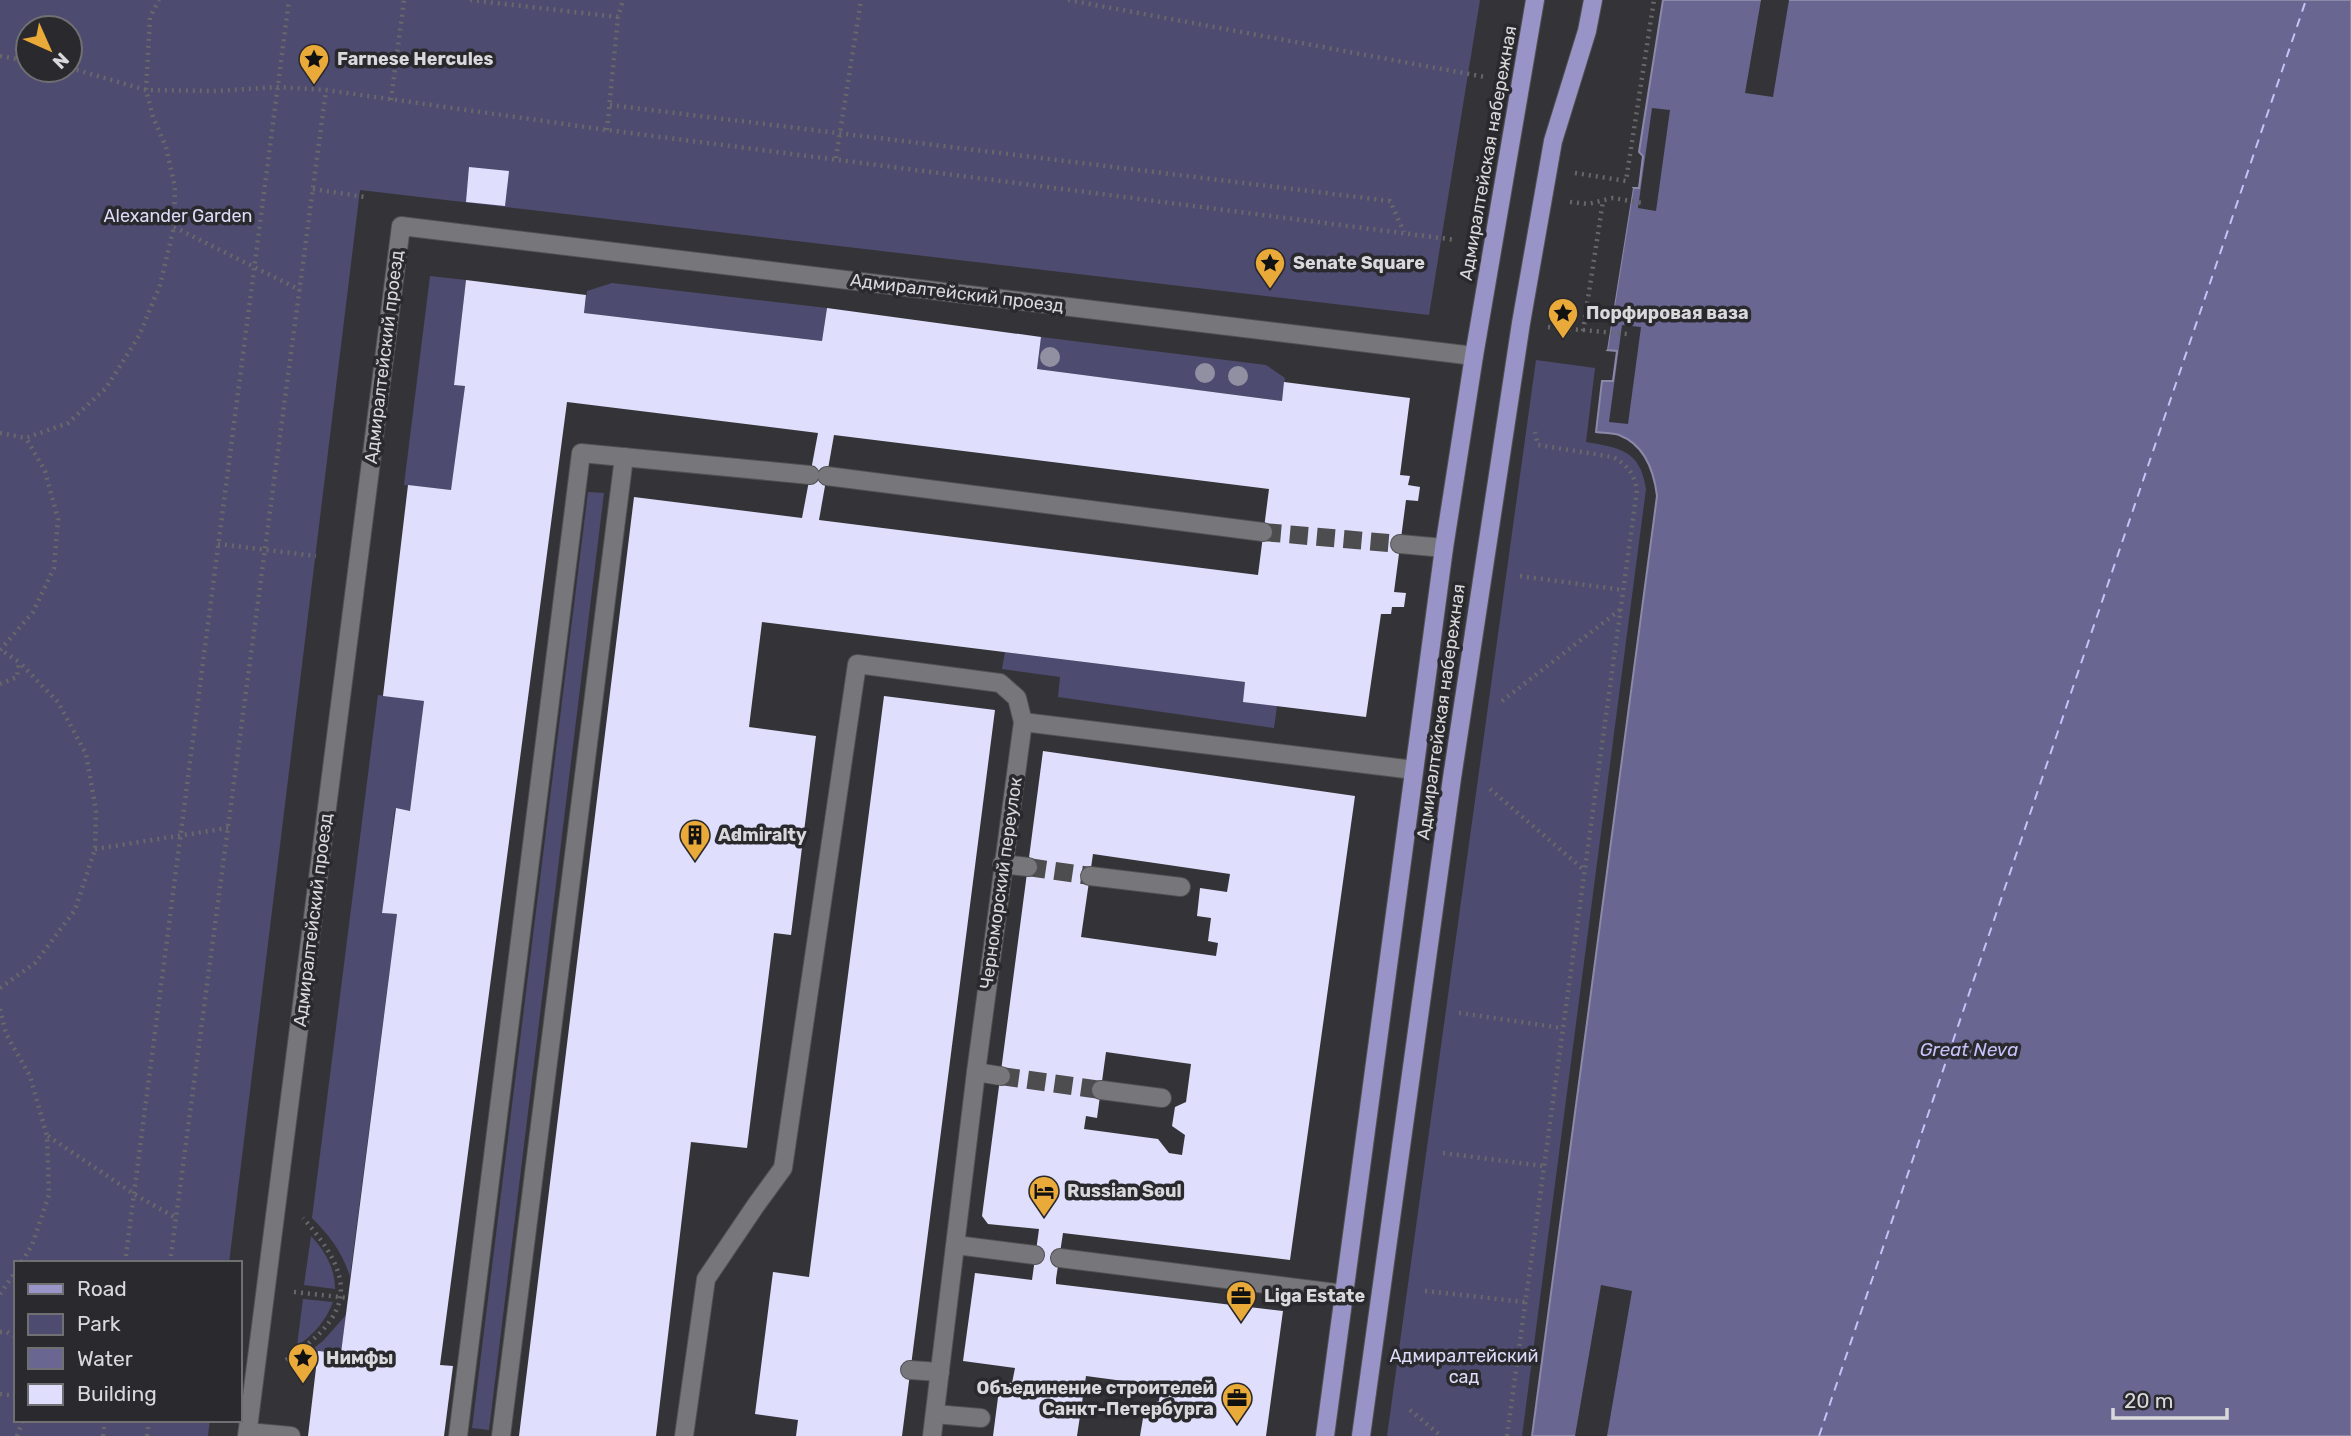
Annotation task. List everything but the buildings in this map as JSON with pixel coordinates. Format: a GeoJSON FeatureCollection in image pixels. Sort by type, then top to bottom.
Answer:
{"type":"FeatureCollection","features":[{"type":"Feature","properties":{"kind":"main road","name":"Адмиралтейская набережная"},"geometry":{"type":"LineString","coordinates":[[1325,1436],[1444,548],[1535,0]]}},
{"type":"Feature","properties":{"kind":"main road","name":"Адмиралтейская набережная"},"geometry":{"type":"LineString","coordinates":[[1362,1436],[1452,778],[1521,323],[1552,141],[1587,31],[1592,0]]}},
{"type":"Feature","properties":{"kind":"street","name":"Адмиралтейский проезд"},"geometry":{"type":"LineString","coordinates":[[248,1434],[401,226],[1474,356]]}},
{"type":"Feature","properties":{"kind":"street"},"geometry":{"type":"LineString","coordinates":[[458,1436],[581,453],[818,475],[1263,532]]}},
{"type":"Feature","properties":{"kind":"street"},"geometry":{"type":"LineString","coordinates":[[501,1436],[624,457]]}},
{"type":"Feature","properties":{"kind":"street"},"geometry":{"type":"LineString","coordinates":[[1401,544],[1444,548]]}},
{"type":"Feature","properties":{"kind":"street"},"geometry":{"type":"LineString","coordinates":[[684,1436],[706,1279],[783,1168],[858,664],[1000,682],[1017,698],[1023,722],[1415,770]]}},
{"type":"Feature","properties":{"kind":"street","name":"Черноморский переулок"},"geometry":{"type":"LineString","coordinates":[[932,1436],[1002,864],[1023,722]]}},
{"type":"Feature","properties":{"kind":"street"},"geometry":{"type":"LineString","coordinates":[[1002,864],[1028,867]]}},
{"type":"Feature","properties":{"kind":"street"},"geometry":{"type":"LineString","coordinates":[[1090,876],[1181,887]]}},
{"type":"Feature","properties":{"kind":"street"},"geometry":{"type":"LineString","coordinates":[[976,1072],[1001,1076]]}},
{"type":"Feature","properties":{"kind":"street"},"geometry":{"type":"LineString","coordinates":[[1101,1090],[1162,1098]]}},
{"type":"Feature","properties":{"kind":"street"},"geometry":{"type":"LineString","coordinates":[[956,1245],[1035,1255]]}},
{"type":"Feature","properties":{"kind":"street"},"geometry":{"type":"LineString","coordinates":[[1060,1258],[1344,1294]]}},
{"type":"Feature","properties":{"kind":"street"},"geometry":{"type":"LineString","coordinates":[[911,1370],[940,1372]]}},
{"type":"Feature","properties":{"kind":"street"},"geometry":{"type":"LineString","coordinates":[[935,1414],[981,1418]]}},
{"type":"Feature","properties":{"kind":"street"},"geometry":{"type":"LineString","coordinates":[[248,1434],[291,1436]]}},
{"type":"Feature","properties":{"kind":"path"},"geometry":{"type":"LineString","coordinates":[[0,433],[26,438],[68,423],[106,388],[139,336],[160,285],[174,227],[175,187],[166,147],[153,117],[146,90],[150,17],[159,0]]}},
{"type":"Feature","properties":{"kind":"path"},"geometry":{"type":"LineString","coordinates":[[125,1261],[289,0]]}},
{"type":"Feature","properties":{"kind":"path"},"geometry":{"type":"LineString","coordinates":[[391,100],[404,0]]}},
{"type":"Feature","properties":{"kind":"path"},"geometry":{"type":"LineString","coordinates":[[470,0],[618,17]]}},
{"type":"Feature","properties":{"kind":"path"},"geometry":{"type":"LineString","coordinates":[[607,130],[618,17],[623,0]]}},
{"type":"Feature","properties":{"kind":"path"},"geometry":{"type":"LineString","coordinates":[[836,158],[861,0]]}},
{"type":"Feature","properties":{"kind":"path"},"geometry":{"type":"LineString","coordinates":[[1068,0],[1485,77]]}},
{"type":"Feature","properties":{"kind":"path"},"geometry":{"type":"LineString","coordinates":[[1570,173],[1626,181],[1654,0]]}},
{"type":"Feature","properties":{"kind":"path"},"geometry":{"type":"LineString","coordinates":[[84,72],[146,90],[215,91],[278,87],[326,90],[607,130],[1456,240]]}},
{"type":"Feature","properties":{"kind":"path"},"geometry":{"type":"LineString","coordinates":[[170,1261],[326,90]]}},
{"type":"Feature","properties":{"kind":"path"},"geometry":{"type":"LineString","coordinates":[[610,105],[1390,201],[1404,233]]}},
{"type":"Feature","properties":{"kind":"path"},"geometry":{"type":"LineString","coordinates":[[313,189],[365,197]]}},
{"type":"Feature","properties":{"kind":"path"},"geometry":{"type":"LineString","coordinates":[[1566,202],[1567,192]]}},
{"type":"Feature","properties":{"kind":"path"},"geometry":{"type":"LineString","coordinates":[[1577,203],[1588,204],[1612,198],[1643,203]]}},
{"type":"Feature","properties":{"kind":"path"},"geometry":{"type":"LineString","coordinates":[[1583,331],[1603,201]]}},
{"type":"Feature","properties":{"kind":"path"},"geometry":{"type":"LineString","coordinates":[[174,227],[300,290]]}},
{"type":"Feature","properties":{"kind":"path"},"geometry":{"type":"LineString","coordinates":[[1546,338],[1549,314]]}},
{"type":"Feature","properties":{"kind":"path"},"geometry":{"type":"LineString","coordinates":[[1547,327],[1627,334]]}},
{"type":"Feature","properties":{"kind":"path"},"geometry":{"type":"LineString","coordinates":[[0,988],[35,963],[75,910],[95,849],[96,811],[86,754],[58,702],[19,662],[1,650],[33,612],[54,568],[58,519],[45,471],[26,438]]}},
{"type":"Feature","properties":{"kind":"path"},"geometry":{"type":"LineString","coordinates":[[1507,1436],[1637,490],[1630,470],[1613,457],[1538,445]]}},
{"type":"Feature","properties":{"kind":"path"},"geometry":{"type":"LineString","coordinates":[[218,544],[317,556]]}},
{"type":"Feature","properties":{"kind":"path"},"geometry":{"type":"LineString","coordinates":[[1520,576],[1623,590]]}},
{"type":"Feature","properties":{"kind":"path"},"geometry":{"type":"LineString","coordinates":[[1502,701],[1620,609]]}},
{"type":"Feature","properties":{"kind":"path"},"geometry":{"type":"LineString","coordinates":[[0,684],[17,677],[19,662]]}},
{"type":"Feature","properties":{"kind":"path"},"geometry":{"type":"LineString","coordinates":[[1490,789],[1584,870]]}},
{"type":"Feature","properties":{"kind":"path"},"geometry":{"type":"LineString","coordinates":[[95,849],[228,828]]}},
{"type":"Feature","properties":{"kind":"path"},"geometry":{"type":"LineString","coordinates":[[0,1009],[6,1034],[30,1076],[47,1136],[49,1195],[32,1245],[22,1261]]}},
{"type":"Feature","properties":{"kind":"path"},"geometry":{"type":"LineString","coordinates":[[1459,1013],[1563,1028]]}},
{"type":"Feature","properties":{"kind":"path"},"geometry":{"type":"LineString","coordinates":[[47,1136],[134,1194],[176,1218]]}},
{"type":"Feature","properties":{"kind":"path"},"geometry":{"type":"LineString","coordinates":[[1443,1153],[1544,1166]]}},
{"type":"Feature","properties":{"kind":"path"},"geometry":{"type":"LineString","coordinates":[[286,1361],[321,1333],[334,1317],[340,1297],[340,1274],[332,1255],[302,1217]]}},
{"type":"Feature","properties":{"kind":"path"},"geometry":{"type":"LineString","coordinates":[[0,1294],[14,1274]]}},
{"type":"Feature","properties":{"kind":"path"},"geometry":{"type":"LineString","coordinates":[[1425,1291],[1525,1302]]}},
{"type":"Feature","properties":{"kind":"path"},"geometry":{"type":"LineString","coordinates":[[294,1292],[348,1298]]}},
{"type":"Feature","properties":{"kind":"path"},"geometry":{"type":"LineString","coordinates":[[1410,1410],[1441,1436]]}},
{"type":"Feature","properties":{"kind":"green space","name":"Alexander Garden"},"geometry":{"type":"Polygon","coordinates":[[[0,0],[1480,0],[1429,315],[360,190],[229,1261],[14,1261],[14,1422],[210,1422],[208,1436],[0,1436],[0,0]]]}},
{"type":"Feature","properties":{"kind":"green space"},"geometry":{"type":"Polygon","coordinates":[[[430,276],[466,280],[454,385],[465,386],[451,490],[404,485],[430,276]]]}},
{"type":"Feature","properties":{"kind":"green space"},"geometry":{"type":"Polygon","coordinates":[[[612,283],[827,308],[822,341],[584,313],[587,291],[612,283]]]}},
{"type":"Feature","properties":{"kind":"green space"},"geometry":{"type":"Polygon","coordinates":[[[1041,337],[1266,365],[1285,378],[1282,401],[1037,369],[1041,337]]]}},
{"type":"Feature","properties":{"kind":"green space","name":"Адмиралтейский сад"},"geometry":{"type":"Polygon","coordinates":[[[1536,360],[1595,368],[1586,442],[1618,449],[1633,458],[1639,466],[1646,489],[1522,1436],[1387,1436],[1536,360]]]}},
{"type":"Feature","properties":{"kind":"green space"},"geometry":{"type":"Polygon","coordinates":[[[588,492],[604,493],[489,1430],[472,1428],[588,492]]]}},
{"type":"Feature","properties":{"kind":"green space"},"geometry":{"type":"Polygon","coordinates":[[[1005,652],[1245,682],[1277,706],[1274,728],[1058,697],[1060,677],[1002,669],[1005,652]]]}},
{"type":"Feature","properties":{"kind":"green space"},"geometry":{"type":"Polygon","coordinates":[[[378,695],[424,701],[410,811],[395,809],[382,913],[397,914],[350,1277],[335,1245],[312,1218],[378,695]]]}},
{"type":"Feature","properties":{"kind":"green space"},"geometry":{"type":"Polygon","coordinates":[[[311,1236],[328,1260],[335,1289],[304,1285],[311,1236]]]}},
{"type":"Feature","properties":{"kind":"green space"},"geometry":{"type":"Polygon","coordinates":[[[303,1299],[333,1302],[318,1327],[297,1346],[303,1299]]]}},
{"type":"Feature","properties":{"kind":"green space"},"geometry":{"type":"Polygon","coordinates":[[[346,1315],[341,1353],[319,1351],[316,1368],[294,1366],[295,1362],[323,1341],[346,1315]]]}},
{"type":"Feature","properties":{"kind":"water","name":"Great Neva"},"geometry":{"type":"Polygon","coordinates":[[[1663,0],[2351,0],[2351,1436],[1532,1436],[1657,496],[1651,468],[1642,452],[1628,439],[1619,435],[1596,432],[1602,381],[1613,381],[1617,351],[1607,350],[1633,188],[1639,188],[1643,156],[1639,152],[1663,0]]]}},
{"type":"Feature","properties":{"kind":"pier"},"geometry":{"type":"Polygon","coordinates":[[[1761,0],[1789,0],[1773,97],[1745,93],[1761,0]]]}},
{"type":"Feature","properties":{"kind":"pier"},"geometry":{"type":"Polygon","coordinates":[[[1652,108],[1670,110],[1656,211],[1638,208],[1652,108]]]}},
{"type":"Feature","properties":{"kind":"pier"},"geometry":{"type":"Polygon","coordinates":[[[1630,188],[1633,188],[1607,350],[1603,349],[1630,188]]]}},
{"type":"Feature","properties":{"kind":"pier"},"geometry":{"type":"Polygon","coordinates":[[[1622,325],[1641,327],[1628,424],[1609,422],[1622,325]]]}},
{"type":"Feature","properties":{"kind":"pier"},"geometry":{"type":"Polygon","coordinates":[[[1601,1285],[1632,1291],[1607,1436],[1575,1436],[1601,1285]]]}},
{"type":"Feature","properties":{"kind":"ferry route"},"geometry":{"type":"LineString","coordinates":[[1819,1436],[2306,0]]}},
{"type":"Feature","properties":{"kind":"tunnel"},"geometry":{"type":"LineString","coordinates":[[1263,532],[1400,544]]}},
{"type":"Feature","properties":{"kind":"tunnel"},"geometry":{"type":"LineString","coordinates":[[1028,867],[1090,876]]}},
{"type":"Feature","properties":{"kind":"tunnel"},"geometry":{"type":"LineString","coordinates":[[1001,1076],[1101,1090]]}},
{"type":"Feature","properties":{"kind":"place","name":"Farnese Hercules"},"geometry":{"type":"Point","coordinates":[314,86]}},
{"type":"Feature","properties":{"kind":"place","name":"Senate Square"},"geometry":{"type":"Point","coordinates":[1270,290]}},
{"type":"Feature","properties":{"kind":"place","name":"Порфировая ваза"},"geometry":{"type":"Point","coordinates":[1563,340]}},
{"type":"Feature","properties":{"kind":"place","name":"Admiralty"},"geometry":{"type":"Point","coordinates":[695,862]}},
{"type":"Feature","properties":{"kind":"place","name":"Russian Soul"},"geometry":{"type":"Point","coordinates":[1044,1218]}},
{"type":"Feature","properties":{"kind":"place","name":"Liga Estate"},"geometry":{"type":"Point","coordinates":[1241,1323]}},
{"type":"Feature","properties":{"kind":"place","name":"Нимфы"},"geometry":{"type":"Point","coordinates":[303,1385]}},
{"type":"Feature","properties":{"kind":"place","name":"Объединение строителей Санкт-Петербурга"},"geometry":{"type":"Point","coordinates":[1237,1425]}}]}
